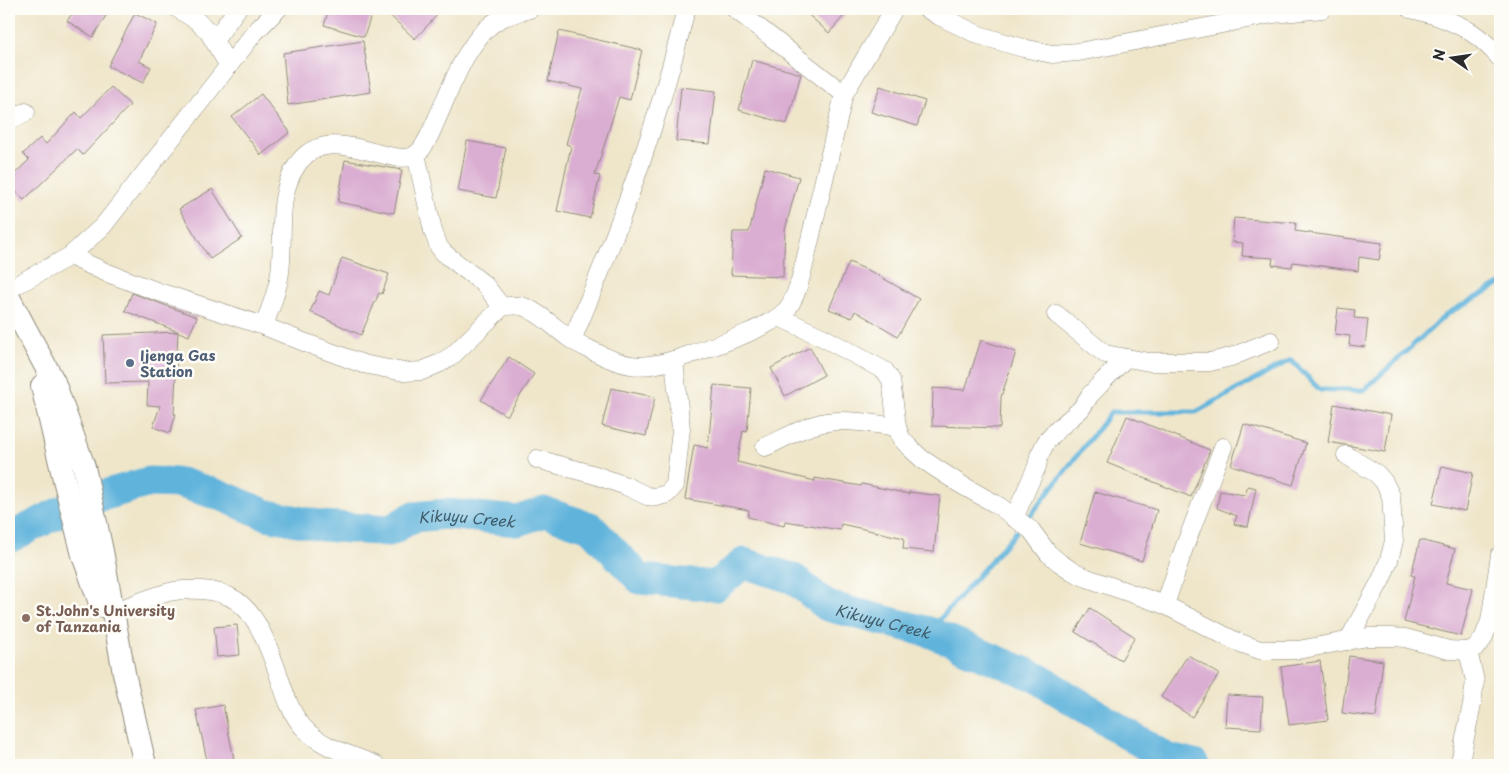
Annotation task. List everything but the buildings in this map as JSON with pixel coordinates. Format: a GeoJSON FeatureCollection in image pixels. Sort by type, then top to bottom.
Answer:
{"type":"FeatureCollection","features":[{"type":"Feature","properties":{"kind":"street"},"geometry":{"type":"LineString","coordinates":[[178,9],[196,20],[208,32],[229,66]]}},
{"type":"Feature","properties":{"kind":"street"},"geometry":{"type":"LineString","coordinates":[[214,41],[237,9]]}},
{"type":"Feature","properties":{"kind":"street"},"geometry":{"type":"LineString","coordinates":[[9,289],[70,256],[104,226],[255,32],[278,9]]}},
{"type":"Feature","properties":{"kind":"street"},"geometry":{"type":"LineString","coordinates":[[264,326],[276,292],[280,273],[282,247],[281,218],[286,186],[298,163],[314,150],[335,145],[352,146],[403,158],[416,154],[428,138],[464,60],[476,40],[484,30],[502,18],[530,9]]}},
{"type":"Feature","properties":{"kind":"street"},"geometry":{"type":"LineString","coordinates":[[572,340],[603,268],[650,135],[674,60],[686,9]]}},
{"type":"Feature","properties":{"kind":"street"},"geometry":{"type":"LineString","coordinates":[[735,9],[844,94]]}},
{"type":"Feature","properties":{"kind":"street"},"geometry":{"type":"LineString","coordinates":[[70,256],[156,292],[264,326],[363,364],[404,372],[422,372],[440,363],[453,355],[502,307],[519,306],[531,310],[572,340],[629,366],[649,366],[674,360],[747,333],[780,317],[788,309],[806,261],[844,94],[894,9]]}},
{"type":"Feature","properties":{"kind":"street"},"geometry":{"type":"LineString","coordinates":[[927,9],[979,35],[1052,54],[1079,52],[1273,14],[1322,9]]}},
{"type":"Feature","properties":{"kind":"street"},"geometry":{"type":"LineString","coordinates":[[1410,9],[1416,9],[1454,22],[1472,31],[1490,46],[1500,58]]}},
{"type":"Feature","properties":{"kind":"street"},"geometry":{"type":"LineString","coordinates":[[9,121],[26,112]]}},
{"type":"Feature","properties":{"kind":"street"},"geometry":{"type":"LineString","coordinates":[[416,154],[433,231],[439,247],[485,285],[502,307]]}},
{"type":"Feature","properties":{"kind":"street"},"geometry":{"type":"LineString","coordinates":[[9,298],[54,382],[84,467],[93,553],[124,673],[145,765]]}},
{"type":"Feature","properties":{"kind":"street"},"geometry":{"type":"LineString","coordinates":[[1056,314],[1104,354],[1149,362],[1210,362],[1231,357],[1271,341]]}},
{"type":"Feature","properties":{"kind":"street"},"geometry":{"type":"LineString","coordinates":[[780,317],[885,371],[891,380],[900,438],[922,459],[960,484],[999,506],[1031,530],[1048,553],[1072,571],[1165,605],[1217,633],[1248,647],[1260,650],[1298,650],[1368,637],[1392,637],[1406,638],[1449,650],[1468,651],[1476,647],[1483,639],[1488,625],[1500,555]]}},
{"type":"Feature","properties":{"kind":"street"},"geometry":{"type":"LineString","coordinates":[[36,348],[62,471],[113,612],[124,673]]}},
{"type":"Feature","properties":{"kind":"street"},"geometry":{"type":"LineString","coordinates":[[1014,518],[1046,442],[1081,408],[1090,395],[1126,358]]}},
{"type":"Feature","properties":{"kind":"street"},"geometry":{"type":"LineString","coordinates":[[537,459],[594,475],[626,486],[647,496],[656,497],[667,494],[675,485],[681,429],[674,360]]}},
{"type":"Feature","properties":{"kind":"street"},"geometry":{"type":"LineString","coordinates":[[765,447],[812,426],[827,422],[851,422],[897,427]]}},
{"type":"Feature","properties":{"kind":"street"},"geometry":{"type":"LineString","coordinates":[[1165,605],[1184,548],[1223,447]]}},
{"type":"Feature","properties":{"kind":"street"},"geometry":{"type":"LineString","coordinates":[[1346,455],[1378,474],[1384,482],[1391,496],[1394,541],[1381,580],[1348,642]]}},
{"type":"Feature","properties":{"kind":"street"},"geometry":{"type":"LineString","coordinates":[[113,612],[173,591],[196,590],[219,593],[232,598],[242,605],[255,621],[268,647],[291,709],[302,726],[313,737],[333,748],[376,765]]}},
{"type":"Feature","properties":{"kind":"street"},"geometry":{"type":"LineString","coordinates":[[1460,762],[1475,681],[1468,651]]}},
{"type":"Feature","properties":{"kind":"waterway"},"geometry":{"type":"LineString","coordinates":[[1030,516],[1111,412],[1196,412],[1291,360],[1320,390],[1364,390],[1447,314],[1500,284]]}},
{"type":"Feature","properties":{"kind":"waterway","name":"Kikuyu Creek"},"geometry":{"type":"LineString","coordinates":[[9,538],[62,511],[101,496],[149,482],[181,483],[225,497],[267,515],[323,526],[389,531],[413,517],[447,514],[517,521],[544,512],[590,527],[640,579],[715,586],[744,563],[794,579],[827,606],[929,632],[1036,677],[1166,758],[1194,765]]}},
{"type":"Feature","properties":{"kind":"waterway"},"geometry":{"type":"LineString","coordinates":[[929,632],[1016,532]]}},
{"type":"Feature","properties":{"kind":"place","name":"Ijenga Gas Station"},"geometry":{"type":"Point","coordinates":[130,363]}},
{"type":"Feature","properties":{"kind":"place","name":"St.John's University of Tanzania"},"geometry":{"type":"Point","coordinates":[26,618]}}]}
